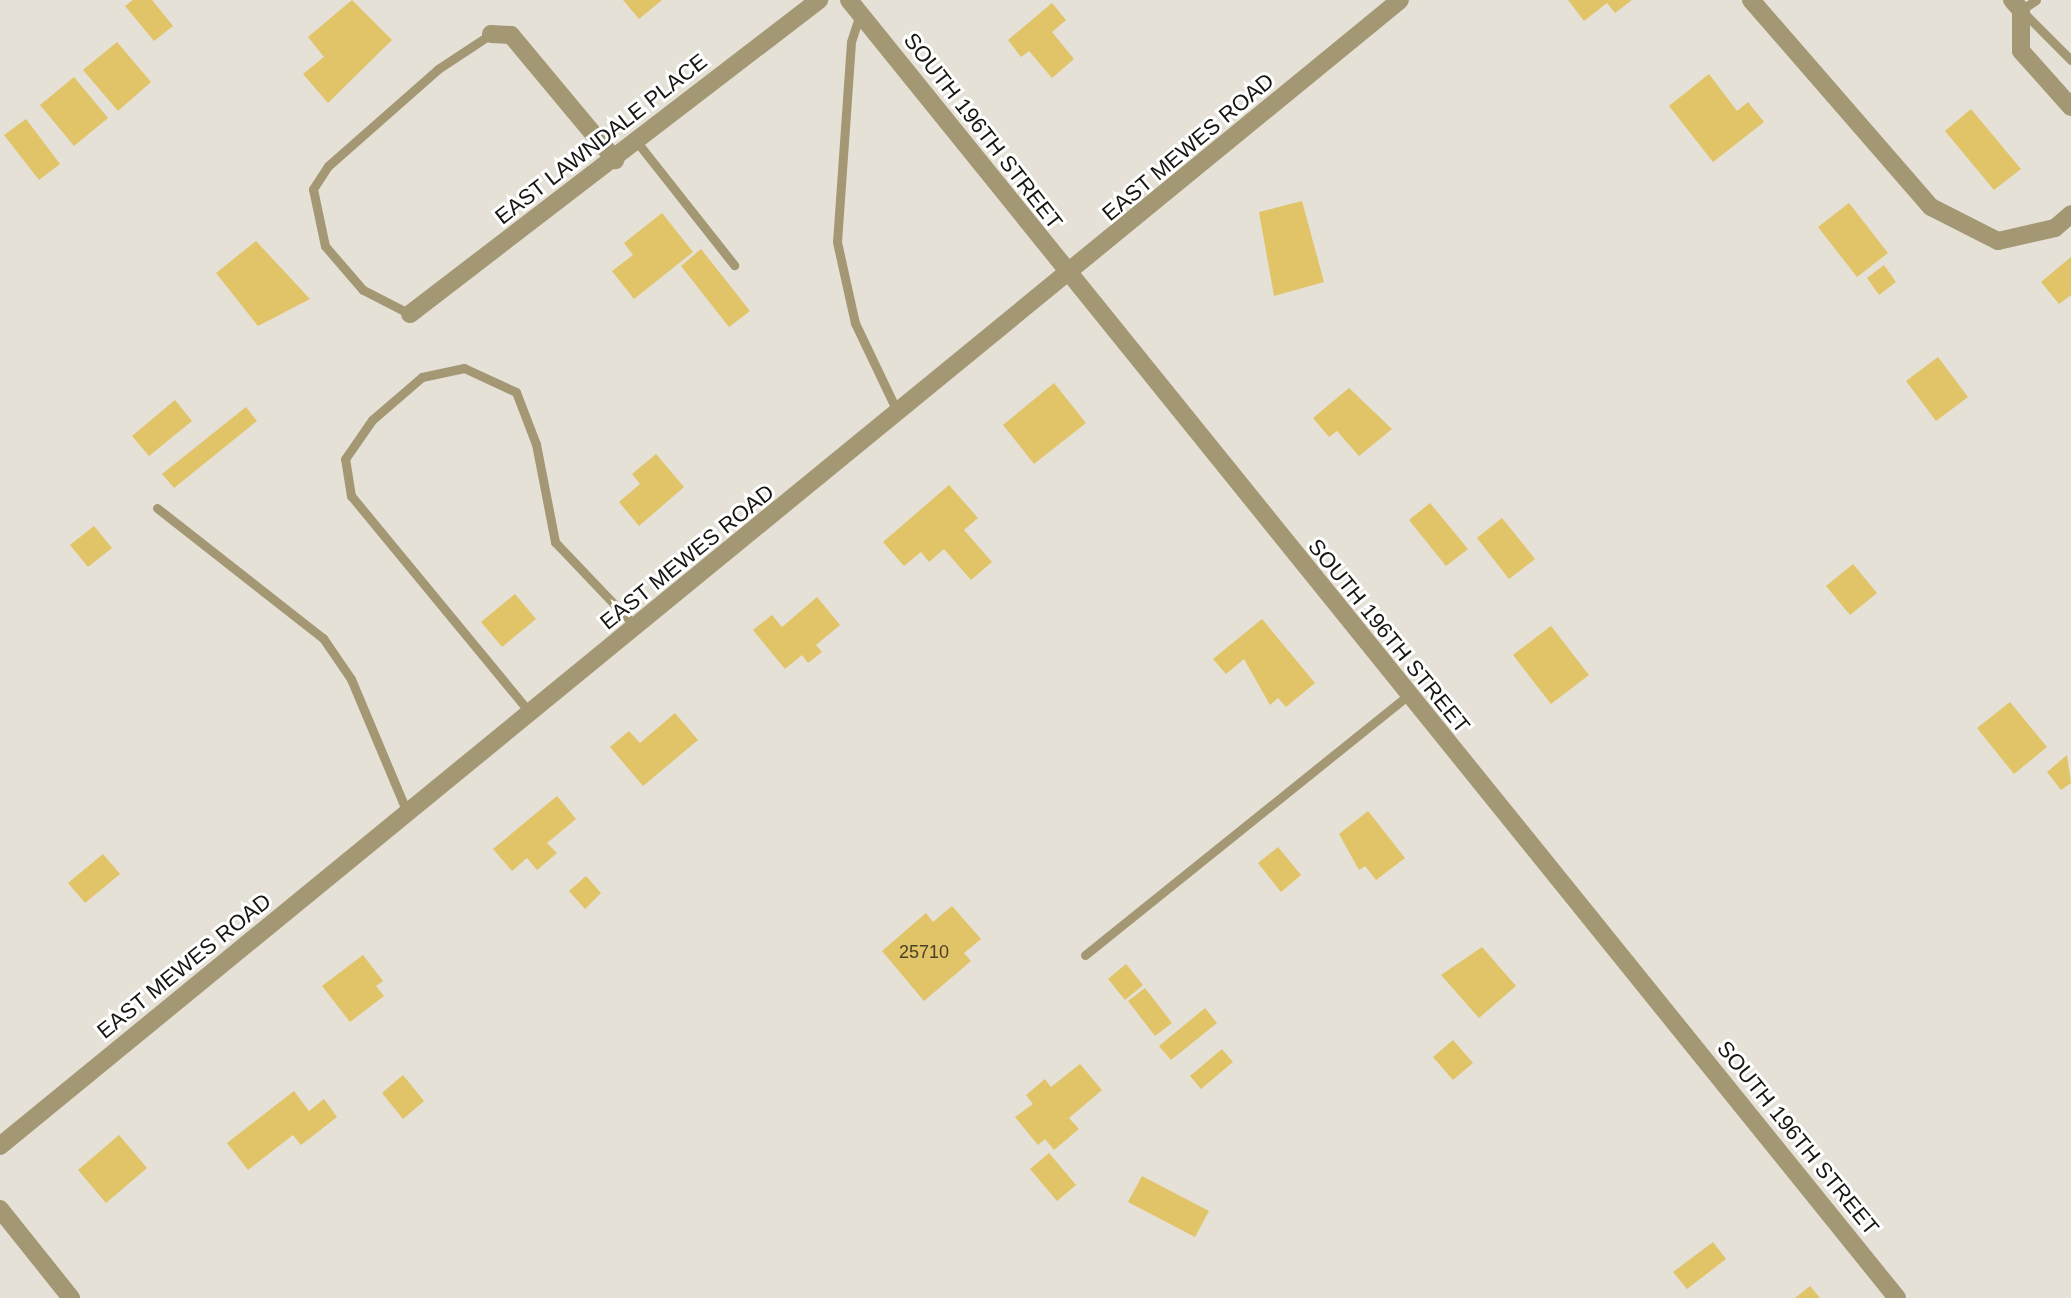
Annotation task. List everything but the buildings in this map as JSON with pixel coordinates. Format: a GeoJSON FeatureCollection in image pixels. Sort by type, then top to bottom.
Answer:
{"type":"FeatureCollection","features":[{"type":"Feature","properties":{"kind":"street","name":"EAST LAWNDALE PLACE"},"geometry":{"type":"LineString","coordinates":[[410,314],[615,160],[819,0]]}},
{"type":"Feature","properties":{"kind":"street","name":"EAST MEWES ROAD"},"geometry":{"type":"LineString","coordinates":[[0,1146],[1068,279],[1400,0]]}},
{"type":"Feature","properties":{"kind":"street"},"geometry":{"type":"LineString","coordinates":[[1751,0],[1931,207],[1998,241],[2055,228],[2071,214]]}},
{"type":"Feature","properties":{"kind":"street"},"geometry":{"type":"LineString","coordinates":[[2023,3],[2021,51],[2071,107]]}},
{"type":"Feature","properties":{"kind":"street","name":"SOUTH 196TH STREET"},"geometry":{"type":"LineString","coordinates":[[854,7],[1068,279],[1897,1298]]}},
{"type":"Feature","properties":{"kind":"street"},"geometry":{"type":"LineString","coordinates":[[491,34],[511,35],[615,160]]}},
{"type":"Feature","properties":{"kind":"street"},"geometry":{"type":"LineString","coordinates":[[0,1209],[71,1298]]}},
{"type":"Feature","properties":{"kind":"lane"},"geometry":{"type":"LineString","coordinates":[[2023,3],[2071,60]]}},
{"type":"Feature","properties":{"kind":"lane"},"geometry":{"type":"LineString","coordinates":[[854,7],[837,242],[855,323],[899,416]]}},
{"type":"Feature","properties":{"kind":"lane"},"geometry":{"type":"LineString","coordinates":[[410,314],[363,290],[325,246],[313,189],[328,166],[438,69],[491,34]]}},
{"type":"Feature","properties":{"kind":"lane"},"geometry":{"type":"LineString","coordinates":[[637,142],[734,265]]}},
{"type":"Feature","properties":{"kind":"lane"},"geometry":{"type":"LineString","coordinates":[[531,715],[351,496],[345,459],[372,420],[422,377],[464,368],[516,392],[536,444],[555,542],[637,629]]}},
{"type":"Feature","properties":{"kind":"lane"},"geometry":{"type":"LineString","coordinates":[[157,508],[323,638],[351,679],[409,815]]}},
{"type":"Feature","properties":{"kind":"lane"},"geometry":{"type":"LineString","coordinates":[[1085,955],[1407,696]]}}]}
